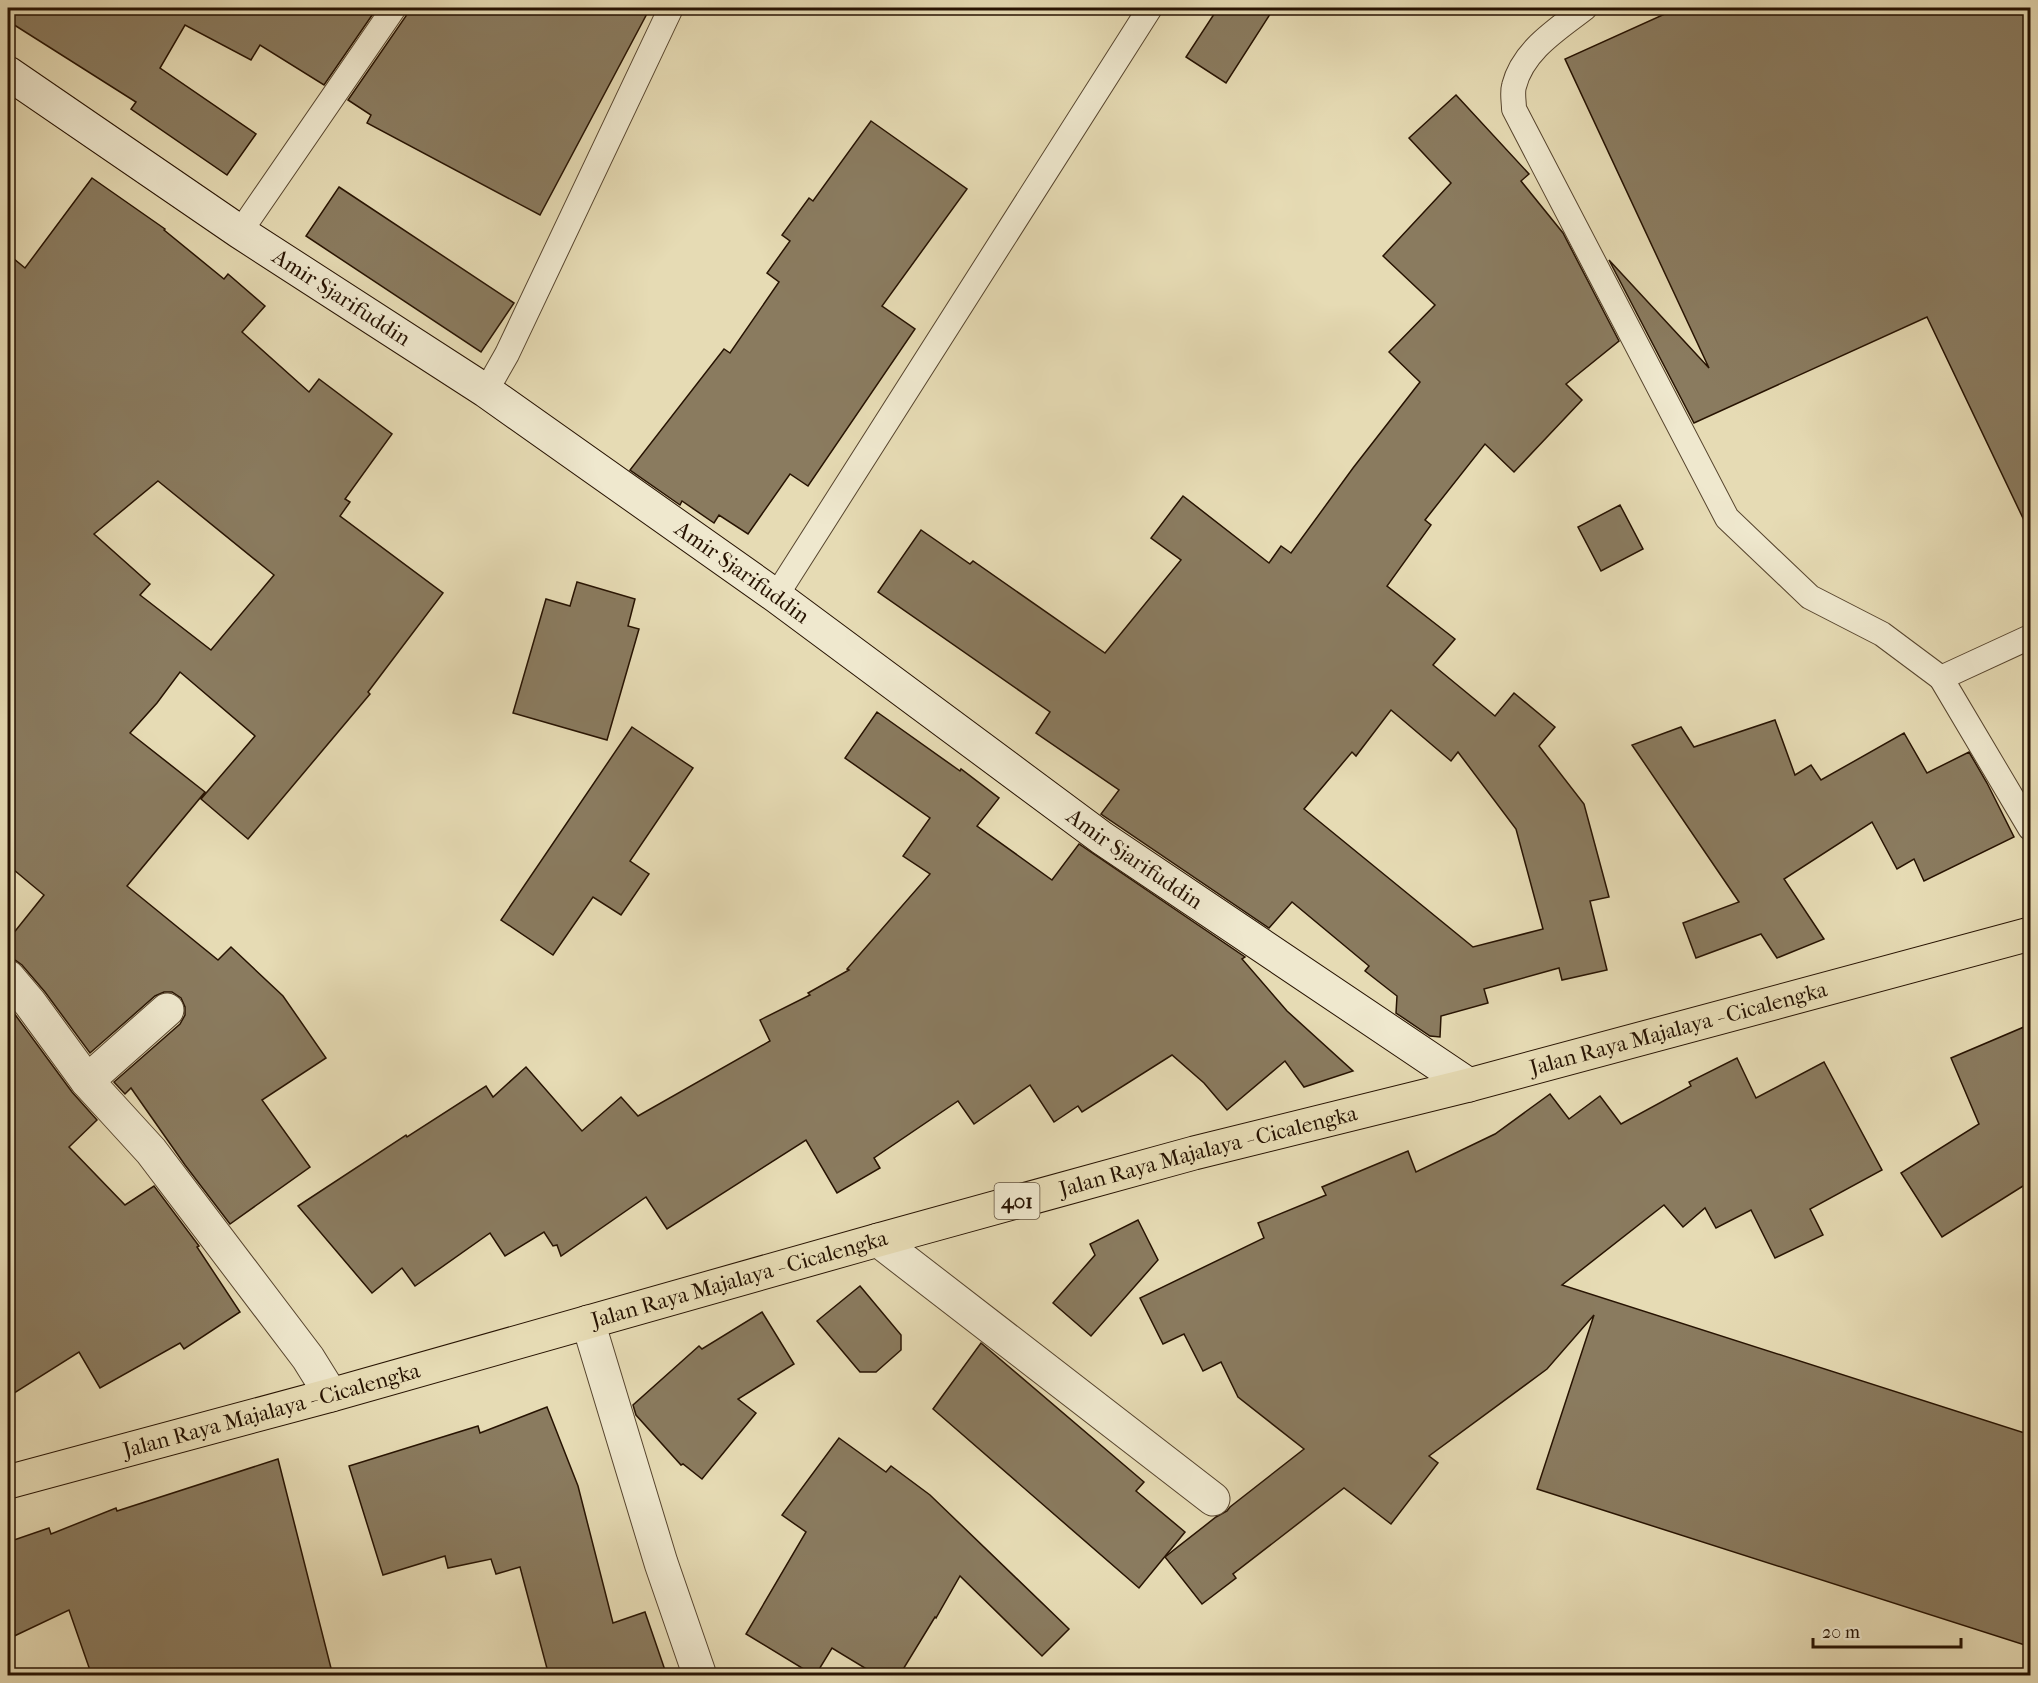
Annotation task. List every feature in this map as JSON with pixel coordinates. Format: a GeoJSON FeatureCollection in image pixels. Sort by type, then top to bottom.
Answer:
{"type":"FeatureCollection","features":[{"type":"Feature","properties":{"kind":"main road","name":"Amir Sjarifuddin"},"geometry":{"type":"LineString","coordinates":[[8,73],[240,232],[486,391],[776,596],[1102,838],[1469,1085]]}},
{"type":"Feature","properties":{"kind":"main road","name":"Jalan Raya Majalaya - Cicalengka"},"geometry":{"type":"LineString","coordinates":[[8,1482],[331,1395],[1194,1153],[1469,1085],[2031,934]]}},
{"type":"Feature","properties":{"kind":"main road"},"geometry":{"type":"LineString","coordinates":[[8,977],[87,1081],[151,1151],[308,1358],[331,1395]]}},
{"type":"Feature","properties":{"kind":"main road"},"geometry":{"type":"LineString","coordinates":[[87,1081],[167,1010]]}},
{"type":"Feature","properties":{"kind":"main road"},"geometry":{"type":"LineString","coordinates":[[878,1240],[1213,1499]]}},
{"type":"Feature","properties":{"kind":"main road"},"geometry":{"type":"LineString","coordinates":[[588,1322],[661,1563],[700,1676]]}},
{"type":"Feature","properties":{"kind":"lane"},"geometry":{"type":"LineString","coordinates":[[240,232],[394,8]]}},
{"type":"Feature","properties":{"kind":"lane"},"geometry":{"type":"LineString","coordinates":[[486,391],[507,354],[671,8]]}},
{"type":"Feature","properties":{"kind":"lane"},"geometry":{"type":"LineString","coordinates":[[776,596],[1150,8]]}},
{"type":"Feature","properties":{"kind":"lane"},"geometry":{"type":"LineString","coordinates":[[1585,8],[1537,47],[1523,64],[1514,87],[1514,110],[1727,518],[1810,597],[1882,634],[1941,678],[2031,828]]}},
{"type":"Feature","properties":{"kind":"lane"},"geometry":{"type":"LineString","coordinates":[[1941,678],[2031,637]]}},
{"type":"Feature","properties":{"kind":"building"},"geometry":{"type":"Polygon","coordinates":[[[8,8],[377,8],[324,85],[260,45],[251,60],[185,25],[160,68],[256,134],[227,175],[131,109],[136,102],[8,21],[8,8]]]}},
{"type":"Feature","properties":{"kind":"building"},"geometry":{"type":"Polygon","coordinates":[[[408,8],[650,8],[540,215],[367,123],[371,115],[348,100],[406,16],[408,8]]]}},
{"type":"Feature","properties":{"kind":"building"},"geometry":{"type":"Polygon","coordinates":[[[1218,8],[1274,8],[1226,83],[1186,57],[1218,8]]]}},
{"type":"Feature","properties":{"kind":"building"},"geometry":{"type":"Polygon","coordinates":[[[1678,8],[2031,8],[2031,535],[1927,317],[1694,423],[1609,260],[1709,368],[1565,59],[1678,8]]]}},
{"type":"Feature","properties":{"kind":"building"},"geometry":{"type":"Polygon","coordinates":[[[1456,95],[1529,174],[1521,181],[1563,233],[1619,341],[1566,384],[1582,400],[1514,472],[1485,444],[1425,520],[1431,525],[1387,586],[1455,639],[1433,665],[1495,716],[1514,693],[1555,727],[1539,746],[1584,804],[1609,897],[1590,901],[1607,970],[1562,980],[1559,968],[1484,989],[1488,1003],[1441,1016],[1440,1037],[1430,1036],[1396,1013],[1397,996],[1365,971],[1369,966],[1292,902],[1269,928],[1101,814],[1119,790],[1036,733],[1050,712],[878,592],[921,530],[970,564],[973,561],[1105,653],[1181,560],[1151,538],[1183,496],[1269,563],[1281,546],[1291,553],[1420,382],[1389,352],[1435,305],[1383,256],[1451,183],[1409,138],[1456,95]],[[1391,710],[1356,756],[1352,752],[1304,809],[1473,947],[1543,929],[1516,829],[1458,752],[1451,761],[1391,710]]]}},
{"type":"Feature","properties":{"kind":"building"},"geometry":{"type":"Polygon","coordinates":[[[871,121],[967,189],[882,306],[915,329],[808,486],[790,474],[748,534],[719,515],[714,523],[682,501],[680,505],[630,470],[724,349],[730,353],[779,282],[767,273],[790,241],[782,235],[809,198],[813,201],[871,121]]]}},
{"type":"Feature","properties":{"kind":"building"},"geometry":{"type":"Polygon","coordinates":[[[92,178],[165,229],[224,279],[228,274],[265,306],[242,332],[309,392],[319,379],[392,434],[345,499],[350,502],[340,516],[443,593],[368,692],[370,694],[248,839],[201,799],[255,736],[180,672],[157,703],[130,733],[205,792],[127,886],[218,960],[231,947],[283,996],[326,1058],[262,1100],[310,1167],[230,1224],[131,1088],[125,1094],[114,1082],[180,1024],[185,1015],[185,1007],[181,998],[172,992],[164,992],[155,996],[90,1053],[22,965],[15,960],[8,959],[8,940],[44,895],[8,865],[8,254],[25,268],[92,178]],[[158,481],[94,534],[150,584],[140,595],[211,650],[274,575],[158,481]]]}},
{"type":"Feature","properties":{"kind":"building"},"geometry":{"type":"Polygon","coordinates":[[[339,187],[514,303],[481,352],[306,236],[339,187]]]}},
{"type":"Feature","properties":{"kind":"building"},"geometry":{"type":"Polygon","coordinates":[[[1620,505],[1643,549],[1601,571],[1578,527],[1620,505]]]}},
{"type":"Feature","properties":{"kind":"building"},"geometry":{"type":"Polygon","coordinates":[[[577,582],[635,599],[628,626],[639,629],[607,740],[513,713],[546,599],[570,606],[577,582]]]}},
{"type":"Feature","properties":{"kind":"building"},"geometry":{"type":"Polygon","coordinates":[[[877,712],[960,771],[961,769],[999,798],[977,826],[1052,880],[1079,844],[1245,957],[1242,959],[1287,1011],[1353,1071],[1304,1087],[1285,1061],[1227,1110],[1204,1083],[1172,1055],[1082,1112],[1078,1106],[1054,1122],[1030,1085],[974,1124],[958,1101],[874,1158],[880,1168],[837,1193],[806,1140],[667,1229],[646,1197],[561,1256],[557,1245],[553,1246],[544,1232],[505,1256],[490,1233],[415,1286],[402,1268],[372,1293],[298,1206],[486,1086],[493,1097],[526,1067],[582,1131],[621,1097],[638,1116],[770,1041],[760,1020],[810,995],[808,993],[849,970],[847,969],[930,874],[903,856],[930,818],[845,758],[877,712]]]}},
{"type":"Feature","properties":{"kind":"building"},"geometry":{"type":"Polygon","coordinates":[[[1775,720],[1795,775],[1811,765],[1821,780],[1904,733],[1927,773],[1969,752],[2014,837],[1924,881],[1914,859],[1897,869],[1872,822],[1784,879],[1824,939],[1777,958],[1761,934],[1696,958],[1683,923],[1739,902],[1632,745],[1681,727],[1694,747],[1775,720]]]}},
{"type":"Feature","properties":{"kind":"building"},"geometry":{"type":"Polygon","coordinates":[[[632,727],[693,768],[630,861],[649,874],[621,915],[593,897],[553,955],[501,920],[632,727]]]}},
{"type":"Feature","properties":{"kind":"building"},"geometry":{"type":"Polygon","coordinates":[[[8,1005],[72,1092],[97,1120],[69,1147],[125,1205],[154,1186],[199,1246],[197,1247],[240,1312],[184,1349],[180,1343],[100,1388],[79,1352],[8,1397],[8,1005]]]}},
{"type":"Feature","properties":{"kind":"building"},"geometry":{"type":"Polygon","coordinates":[[[2031,1024],[2031,1181],[1942,1237],[1901,1173],[1979,1124],[1951,1058],[2031,1024]]]}},
{"type":"Feature","properties":{"kind":"building"},"geometry":{"type":"Polygon","coordinates":[[[1737,1058],[1756,1098],[1824,1062],[1882,1170],[1810,1209],[1823,1235],[1775,1258],[1751,1210],[1716,1228],[1705,1208],[1683,1227],[1664,1205],[1562,1285],[2031,1435],[2031,1647],[1537,1489],[1594,1315],[1547,1369],[1429,1456],[1438,1463],[1391,1524],[1344,1488],[1233,1574],[1236,1578],[1202,1604],[1165,1557],[1304,1449],[1238,1397],[1221,1362],[1203,1371],[1184,1334],[1163,1344],[1140,1298],[1264,1238],[1258,1223],[1326,1195],[1322,1187],[1408,1151],[1416,1172],[1495,1134],[1550,1094],[1569,1119],[1600,1096],[1621,1124],[1691,1086],[1689,1082],[1737,1058]]]}},
{"type":"Feature","properties":{"kind":"building"},"geometry":{"type":"Polygon","coordinates":[[[1138,1220],[1158,1260],[1091,1336],[1053,1303],[1095,1255],[1090,1244],[1138,1220]]]}},
{"type":"Feature","properties":{"kind":"building"},"geometry":{"type":"Polygon","coordinates":[[[860,1286],[901,1335],[901,1350],[876,1372],[860,1372],[817,1321],[860,1286]]]}},
{"type":"Feature","properties":{"kind":"building"},"geometry":{"type":"Polygon","coordinates":[[[762,1312],[794,1364],[738,1399],[756,1413],[702,1479],[683,1464],[681,1465],[636,1415],[633,1405],[699,1346],[702,1349],[762,1312]]]}},
{"type":"Feature","properties":{"kind":"building"},"geometry":{"type":"Polygon","coordinates":[[[981,1343],[1144,1482],[1136,1491],[1185,1532],[1139,1588],[933,1409],[981,1343]]]}},
{"type":"Feature","properties":{"kind":"building"},"geometry":{"type":"Polygon","coordinates":[[[547,1407],[578,1486],[613,1623],[645,1612],[667,1676],[549,1676],[520,1567],[496,1574],[491,1559],[448,1568],[445,1556],[383,1575],[349,1466],[478,1426],[480,1433],[547,1407]]]}},
{"type":"Feature","properties":{"kind":"building"},"geometry":{"type":"Polygon","coordinates":[[[839,1438],[886,1472],[891,1466],[930,1495],[1069,1629],[1042,1656],[960,1576],[899,1676],[878,1676],[832,1648],[815,1676],[746,1634],[806,1532],[782,1515],[839,1438]]]}},
{"type":"Feature","properties":{"kind":"building"},"geometry":{"type":"Polygon","coordinates":[[[278,1459],[333,1676],[92,1676],[69,1610],[8,1639],[8,1542],[49,1528],[51,1534],[116,1508],[117,1511],[278,1459]]]}}]}
